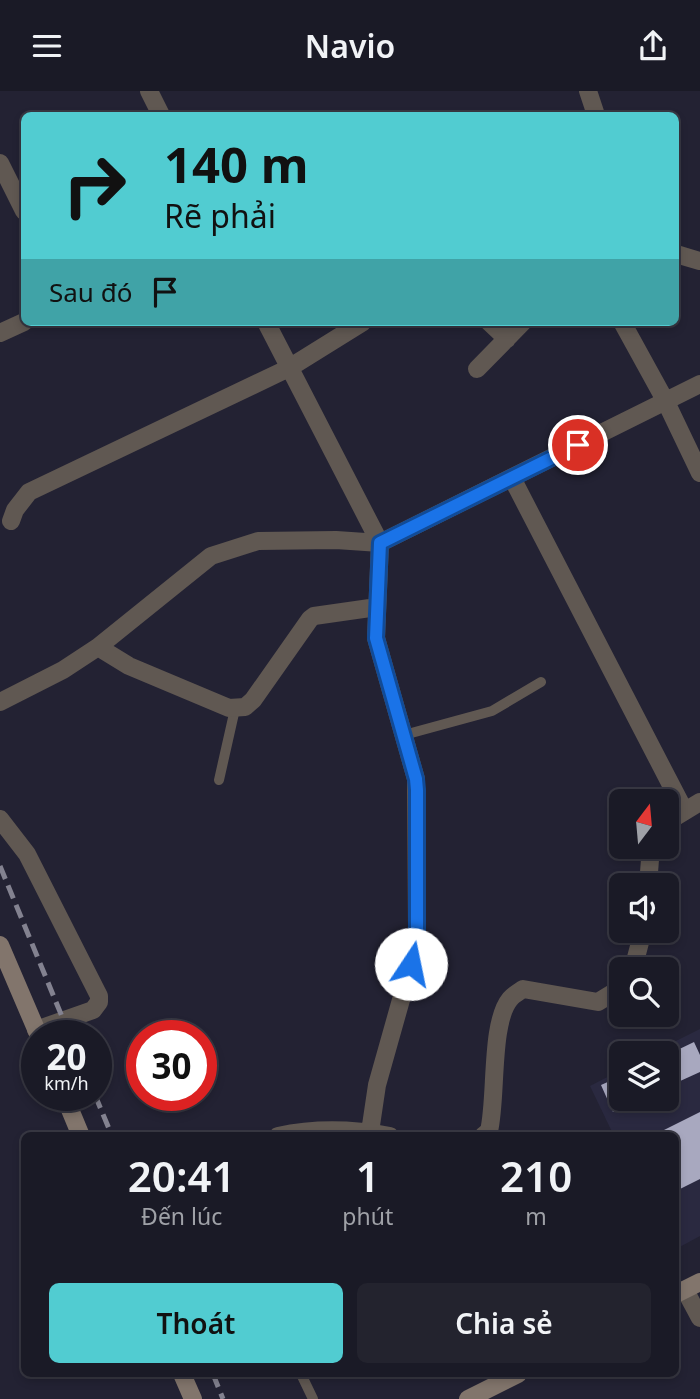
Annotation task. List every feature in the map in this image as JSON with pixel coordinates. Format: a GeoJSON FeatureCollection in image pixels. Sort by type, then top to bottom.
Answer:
{"type":"FeatureCollection","features":[{"type":"Feature","properties":{"kind":"street"},"geometry":{"type":"LineString","coordinates":[[149,91],[160,112]]}},
{"type":"Feature","properties":{"kind":"street"},"geometry":{"type":"LineString","coordinates":[[588,91],[595,112]]}},
{"type":"Feature","properties":{"kind":"street"},"geometry":{"type":"LineString","coordinates":[[0,163],[21,205]]}},
{"type":"Feature","properties":{"kind":"street"},"geometry":{"type":"LineString","coordinates":[[679,255],[700,261]]}},
{"type":"Feature","properties":{"kind":"street"},"geometry":{"type":"LineString","coordinates":[[0,333],[21,323]]}},
{"type":"Feature","properties":{"kind":"street"},"geometry":{"type":"LineString","coordinates":[[268,326],[380,543],[376,638],[417,790],[417,943],[377,1085],[370,1132],[297,1132]]}},
{"type":"Feature","properties":{"kind":"street"},"geometry":{"type":"LineString","coordinates":[[11,521],[15,510],[29,492],[289,368],[357,326]]}},
{"type":"Feature","properties":{"kind":"street"},"geometry":{"type":"LineString","coordinates":[[493,326],[507,339]]}},
{"type":"Feature","properties":{"kind":"street"},"geometry":{"type":"LineString","coordinates":[[477,369],[519,326]]}},
{"type":"Feature","properties":{"kind":"street"},"geometry":{"type":"LineString","coordinates":[[624,326],[666,402],[700,473]]}},
{"type":"Feature","properties":{"kind":"street"},"geometry":{"type":"LineString","coordinates":[[0,702],[63,670],[98,647],[211,556],[258,541],[336,540],[380,543],[700,384]]}},
{"type":"Feature","properties":{"kind":"street"},"geometry":{"type":"LineString","coordinates":[[512,478],[692,806]]}},
{"type":"Feature","properties":{"kind":"street"},"geometry":{"type":"LineString","coordinates":[[98,647],[129,666],[235,709],[245,707],[253,701],[314,616],[377,607]]}},
{"type":"Feature","properties":{"kind":"street"},"geometry":{"type":"LineString","coordinates":[[0,819],[27,854],[99,996],[99,1002],[93,1010],[69,1020]]}},
{"type":"Feature","properties":{"kind":"street"},"geometry":{"type":"LineString","coordinates":[[0,945],[32,1020]]}},
{"type":"Feature","properties":{"kind":"street"},"geometry":{"type":"LineString","coordinates":[[488,1132],[494,1112],[497,1046],[502,1017],[510,999],[523,989],[598,1002],[609,995]]}},
{"type":"Feature","properties":{"kind":"street"},"geometry":{"type":"LineString","coordinates":[[71,1111],[79,1132]]}},
{"type":"Feature","properties":{"kind":"street"},"geometry":{"type":"LineString","coordinates":[[687,1289],[700,1318]]}},
{"type":"Feature","properties":{"kind":"street"},"geometry":{"type":"LineString","coordinates":[[183,1377],[193,1399]]}},
{"type":"Feature","properties":{"kind":"street"},"geometry":{"type":"LineString","coordinates":[[468,1399],[512,1377]]}},
{"type":"Feature","properties":{"kind":"lane"},"geometry":{"type":"LineString","coordinates":[[404,735],[492,711],[541,681]]}},
{"type":"Feature","properties":{"kind":"lane"},"geometry":{"type":"LineString","coordinates":[[219,780],[235,709]]}},
{"type":"Feature","properties":{"kind":"lane"},"geometry":{"type":"LineString","coordinates":[[302,1377],[313,1399]]}},
{"type":"Feature","properties":{"kind":"shaded area"},"geometry":{"type":"Polygon","coordinates":[[[700,1029],[700,1236],[679,1247],[679,1132],[612,1132],[590,1086],[609,1076],[609,1111],[679,1111],[679,1041],[676,1041],[700,1029]]]}},
{"type":"Feature","properties":{"kind":"building"},"geometry":{"type":"Polygon","coordinates":[[[694,1042],[700,1055],[700,1072],[679,1082],[679,1049],[694,1042]]]}},
{"type":"Feature","properties":{"kind":"building"},"geometry":{"type":"Polygon","coordinates":[[[609,1081],[609,1103],[601,1085],[609,1081]]]}},
{"type":"Feature","properties":{"kind":"building"},"geometry":{"type":"Polygon","coordinates":[[[700,1112],[700,1179],[679,1190],[679,1132],[660,1132],[700,1112]]]}},
{"type":"Feature","properties":{"kind":"railway"},"geometry":{"type":"LineString","coordinates":[[0,866],[63,1020]]}},
{"type":"Feature","properties":{"kind":"railway"},"geometry":{"type":"LineString","coordinates":[[102,1111],[110,1132]]}},
{"type":"Feature","properties":{"kind":"railway"},"geometry":{"type":"LineString","coordinates":[[214,1377],[223,1399]]}},
{"type":"Feature","properties":{"kind":"route"},"geometry":{"type":"LineString","coordinates":[[411,964],[417,943],[417,790],[376,638],[380,543],[578,445]]}}]}
